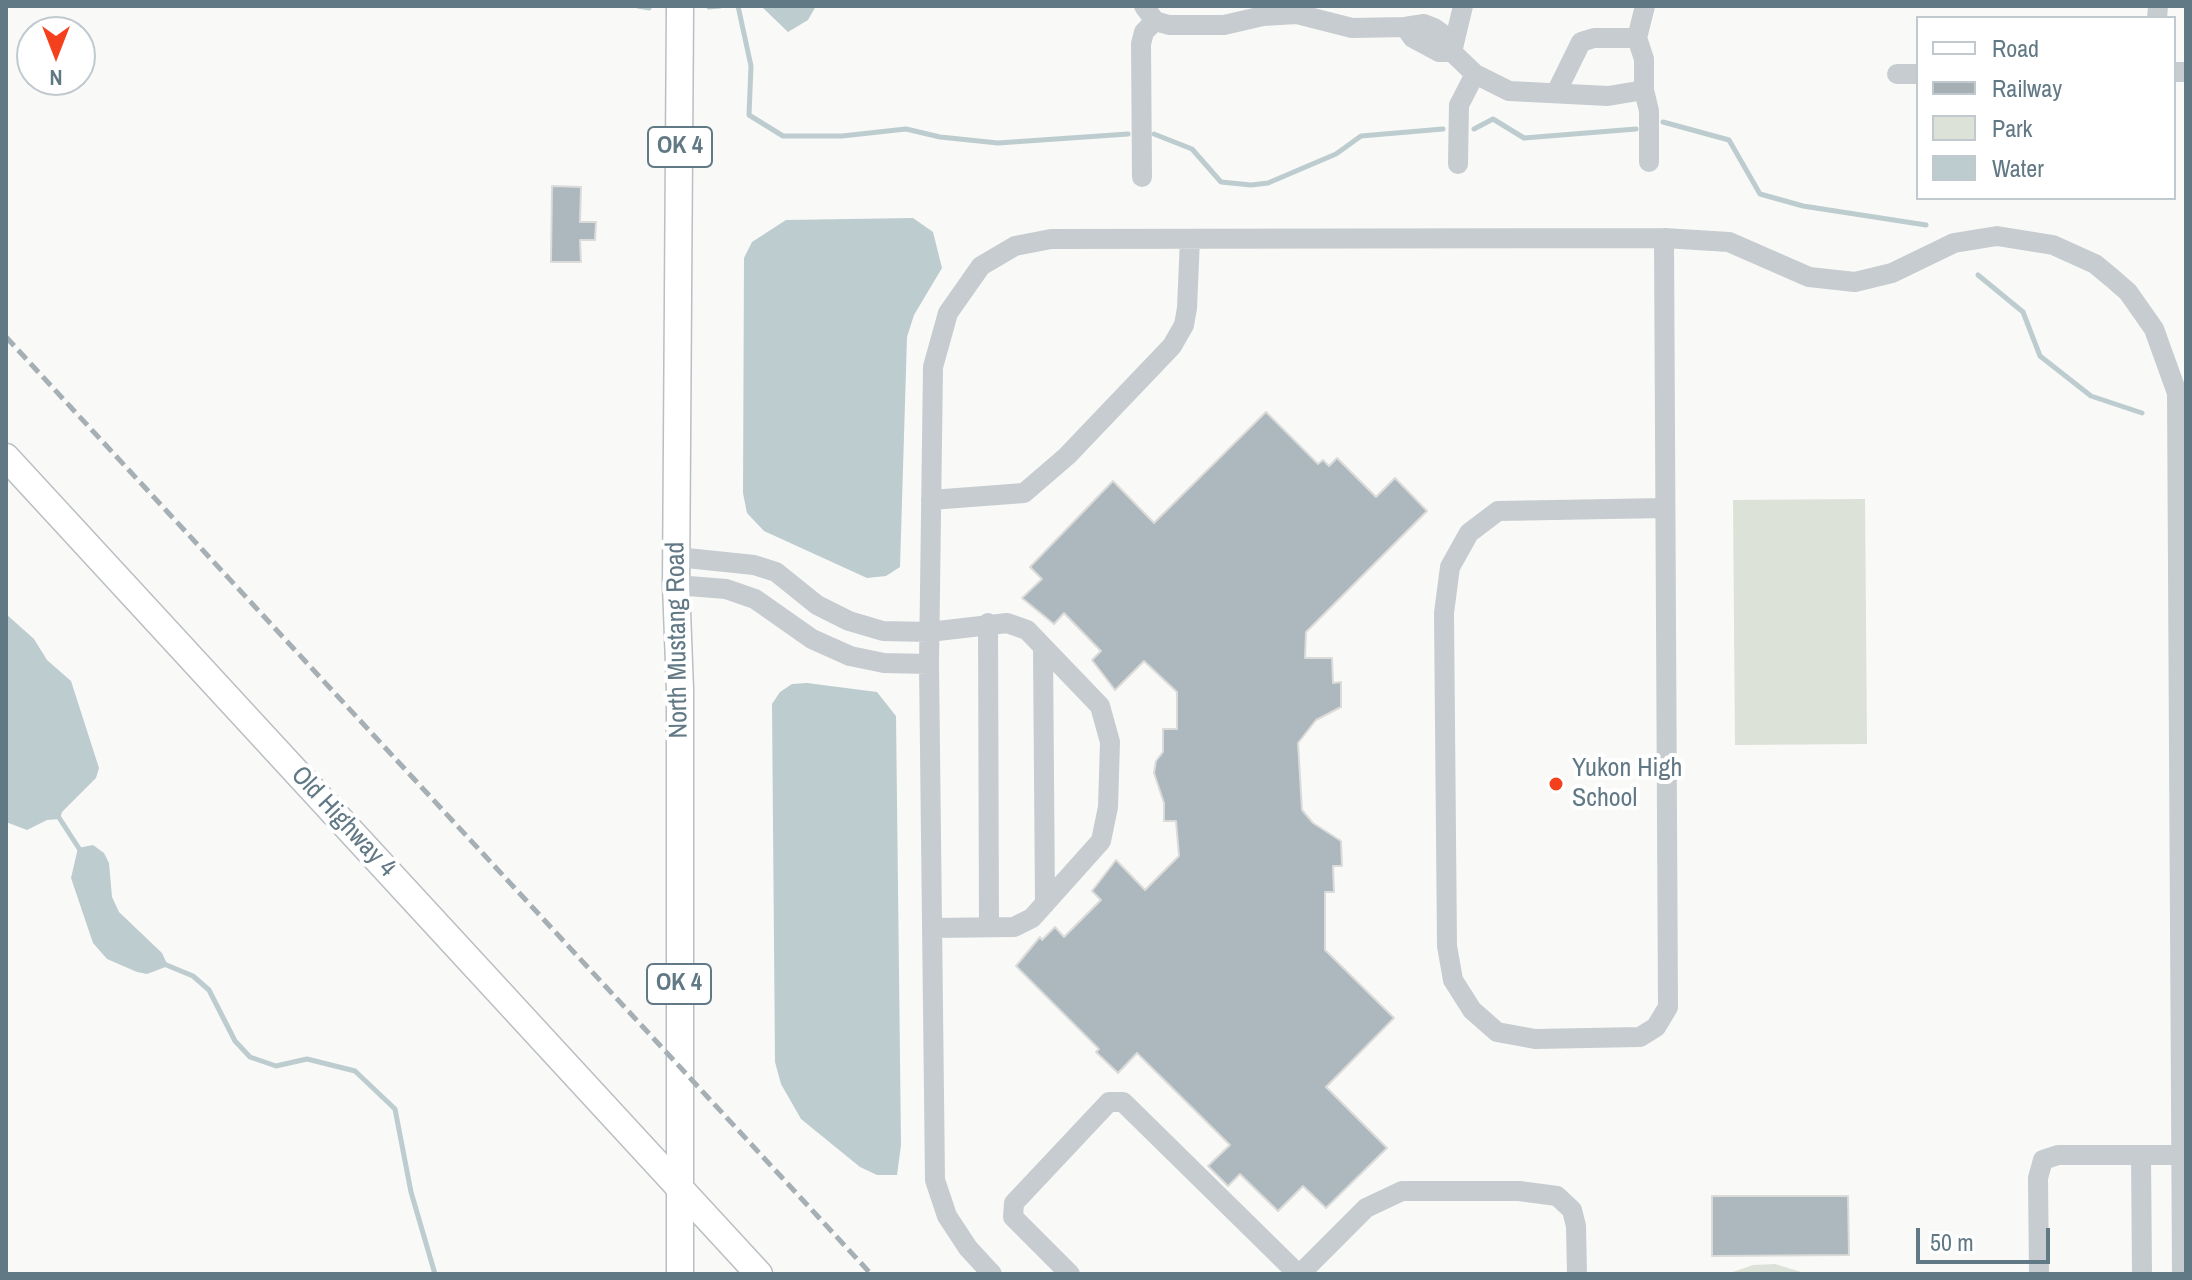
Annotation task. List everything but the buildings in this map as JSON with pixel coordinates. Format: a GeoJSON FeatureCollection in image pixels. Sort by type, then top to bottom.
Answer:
{"type":"FeatureCollection","features":[{"type":"Feature","properties":{"kind":"main road","name":"North Mustang Road"},"geometry":{"type":"LineString","coordinates":[[680,6],[676,585],[680,690],[680,1274]]}},
{"type":"Feature","properties":{"kind":"main road","name":"Old Highway 4"},"geometry":{"type":"LineString","coordinates":[[6,457],[759,1274]]}},
{"type":"Feature","properties":{"kind":"street"},"geometry":{"type":"LineString","coordinates":[[1452,52],[1463,6]]}},
{"type":"Feature","properties":{"kind":"street"},"geometry":{"type":"LineString","coordinates":[[1645,6],[1637,38],[1644,59],[1644,90],[1649,111],[1649,162]]}},
{"type":"Feature","properties":{"kind":"street"},"geometry":{"type":"LineString","coordinates":[[1142,177],[1141,44],[1149,13],[1169,25],[1216,25],[1246,12],[1295,10],[1352,28],[1424,24],[1448,38],[1452,52],[1475,74],[1509,91],[1608,96],[1644,90]]}},
{"type":"Feature","properties":{"kind":"street"},"geometry":{"type":"LineString","coordinates":[[1556,93],[1581,42],[1594,38],[1637,38]]}},
{"type":"Feature","properties":{"kind":"street"},"geometry":{"type":"LineString","coordinates":[[1458,164],[1457,117],[1462,95],[1475,74]]}},
{"type":"Feature","properties":{"kind":"street"},"geometry":{"type":"LineString","coordinates":[[992,1274],[968,1248],[947,1216],[935,1180],[929,664],[933,367],[938,340],[948,313],[981,266],[1015,246],[1051,239],[1664,238],[1729,242],[1809,277],[1855,282],[1892,273],[1954,243],[1977,237],[2015,237],[2053,245],[2095,264],[2135,301],[2164,349],[2177,393],[2183,908],[2182,1274]]}},
{"type":"Feature","properties":{"kind":"street"},"geometry":{"type":"LineString","coordinates":[[1664,238],[1668,1007],[1656,1027],[1640,1037],[1535,1039],[1497,1032],[1472,1010],[1453,980],[1447,946],[1444,613],[1450,567],[1469,533],[1498,511],[1665,508]]}},
{"type":"Feature","properties":{"kind":"street"},"geometry":{"type":"LineString","coordinates":[[931,500],[1024,493],[1067,456],[1172,346],[1184,325],[1190,239]]}},
{"type":"Feature","properties":{"kind":"street"},"geometry":{"type":"LineString","coordinates":[[677,557],[754,565],[776,572],[817,605],[849,621],[883,631],[929,632],[988,623],[1007,623],[1027,630],[1100,706],[1110,742],[1108,807],[1101,841],[1032,918],[1014,927],[932,928]]}},
{"type":"Feature","properties":{"kind":"street"},"geometry":{"type":"LineString","coordinates":[[676,585],[726,589],[755,599],[812,639],[850,656],[884,663],[929,664]]}},
{"type":"Feature","properties":{"kind":"street"},"geometry":{"type":"LineString","coordinates":[[988,623],[989,927]]}},
{"type":"Feature","properties":{"kind":"street"},"geometry":{"type":"LineString","coordinates":[[1043,647],[1045,904]]}},
{"type":"Feature","properties":{"kind":"street"},"geometry":{"type":"LineString","coordinates":[[1070,1274],[1013,1217],[1014,1203],[1109,1102],[1123,1102],[1299,1274],[1366,1208],[1402,1191],[1519,1191],[1557,1196],[1572,1210],[1576,1226],[1577,1274]]}},
{"type":"Feature","properties":{"kind":"street"},"geometry":{"type":"LineString","coordinates":[[2039,1274],[2038,1178],[2043,1160],[2058,1155],[2181,1155]]}},
{"type":"Feature","properties":{"kind":"street"},"geometry":{"type":"LineString","coordinates":[[2141,1155],[2142,1274]]}},
{"type":"Feature","properties":{"kind":"green space"},"geometry":{"type":"Polygon","coordinates":[[[1865,499],[1867,744],[1735,745],[1733,500],[1865,499]]]}},
{"type":"Feature","properties":{"kind":"green space"},"geometry":{"type":"Polygon","coordinates":[[[1775,1264],[1808,1274],[1727,1274],[1753,1265],[1775,1264]]]}},
{"type":"Feature","properties":{"kind":"water"},"geometry":{"type":"Polygon","coordinates":[[[761,6],[816,6],[808,20],[788,32],[761,6]]]}},
{"type":"Feature","properties":{"kind":"water"},"geometry":{"type":"Polygon","coordinates":[[[913,218],[933,232],[942,268],[914,315],[907,337],[900,567],[886,576],[867,578],[764,531],[747,513],[743,493],[744,258],[752,242],[786,220],[913,218]]]}},
{"type":"Feature","properties":{"kind":"water"},"geometry":{"type":"Polygon","coordinates":[[[6,614],[34,639],[47,660],[71,681],[99,768],[96,778],[62,812],[60,819],[47,820],[27,830],[6,822],[6,614]]]}},
{"type":"Feature","properties":{"kind":"water"},"geometry":{"type":"Polygon","coordinates":[[[807,683],[877,692],[896,716],[901,1145],[897,1175],[877,1175],[860,1167],[801,1119],[781,1084],[775,1062],[772,704],[780,692],[792,684],[807,683]]]}},
{"type":"Feature","properties":{"kind":"water"},"geometry":{"type":"Polygon","coordinates":[[[93,845],[104,853],[109,863],[112,897],[119,912],[162,953],[168,966],[147,974],[137,972],[107,959],[93,943],[71,878],[78,848],[93,845]]]}},
{"type":"Feature","properties":{"kind":"waterway"},"geometry":{"type":"LineString","coordinates":[[638,6],[649,8]]}},
{"type":"Feature","properties":{"kind":"waterway"},"geometry":{"type":"LineString","coordinates":[[709,7],[720,6]]}},
{"type":"Feature","properties":{"kind":"waterway"},"geometry":{"type":"LineString","coordinates":[[738,6],[751,66],[749,115],[783,136],[842,136],[906,129],[940,137],[998,143],[1128,134]]}},
{"type":"Feature","properties":{"kind":"waterway"},"geometry":{"type":"LineString","coordinates":[[1474,129],[1493,119],[1524,138],[1636,129]]}},
{"type":"Feature","properties":{"kind":"waterway"},"geometry":{"type":"LineString","coordinates":[[1663,122],[1729,140],[1760,194],[1803,206],[1926,225]]}},
{"type":"Feature","properties":{"kind":"waterway"},"geometry":{"type":"LineString","coordinates":[[1154,134],[1192,149],[1221,182],[1251,185],[1268,183],[1336,154],[1361,136],[1443,129]]}},
{"type":"Feature","properties":{"kind":"waterway"},"geometry":{"type":"LineString","coordinates":[[1978,275],[2023,312],[2040,356],[2091,396],[2142,413]]}},
{"type":"Feature","properties":{"kind":"waterway"},"geometry":{"type":"LineString","coordinates":[[58,816],[80,850]]}},
{"type":"Feature","properties":{"kind":"waterway"},"geometry":{"type":"LineString","coordinates":[[164,964],[193,976],[209,990],[235,1041],[250,1057],[276,1066],[307,1059],[355,1071],[395,1109],[411,1192],[435,1274]]}},
{"type":"Feature","properties":{"kind":"railway"},"geometry":{"type":"LineString","coordinates":[[6,337],[871,1274]]}},
{"type":"Feature","properties":{"kind":"place","name":"Yukon High School"},"geometry":{"type":"Point","coordinates":[1556,784]}}]}
